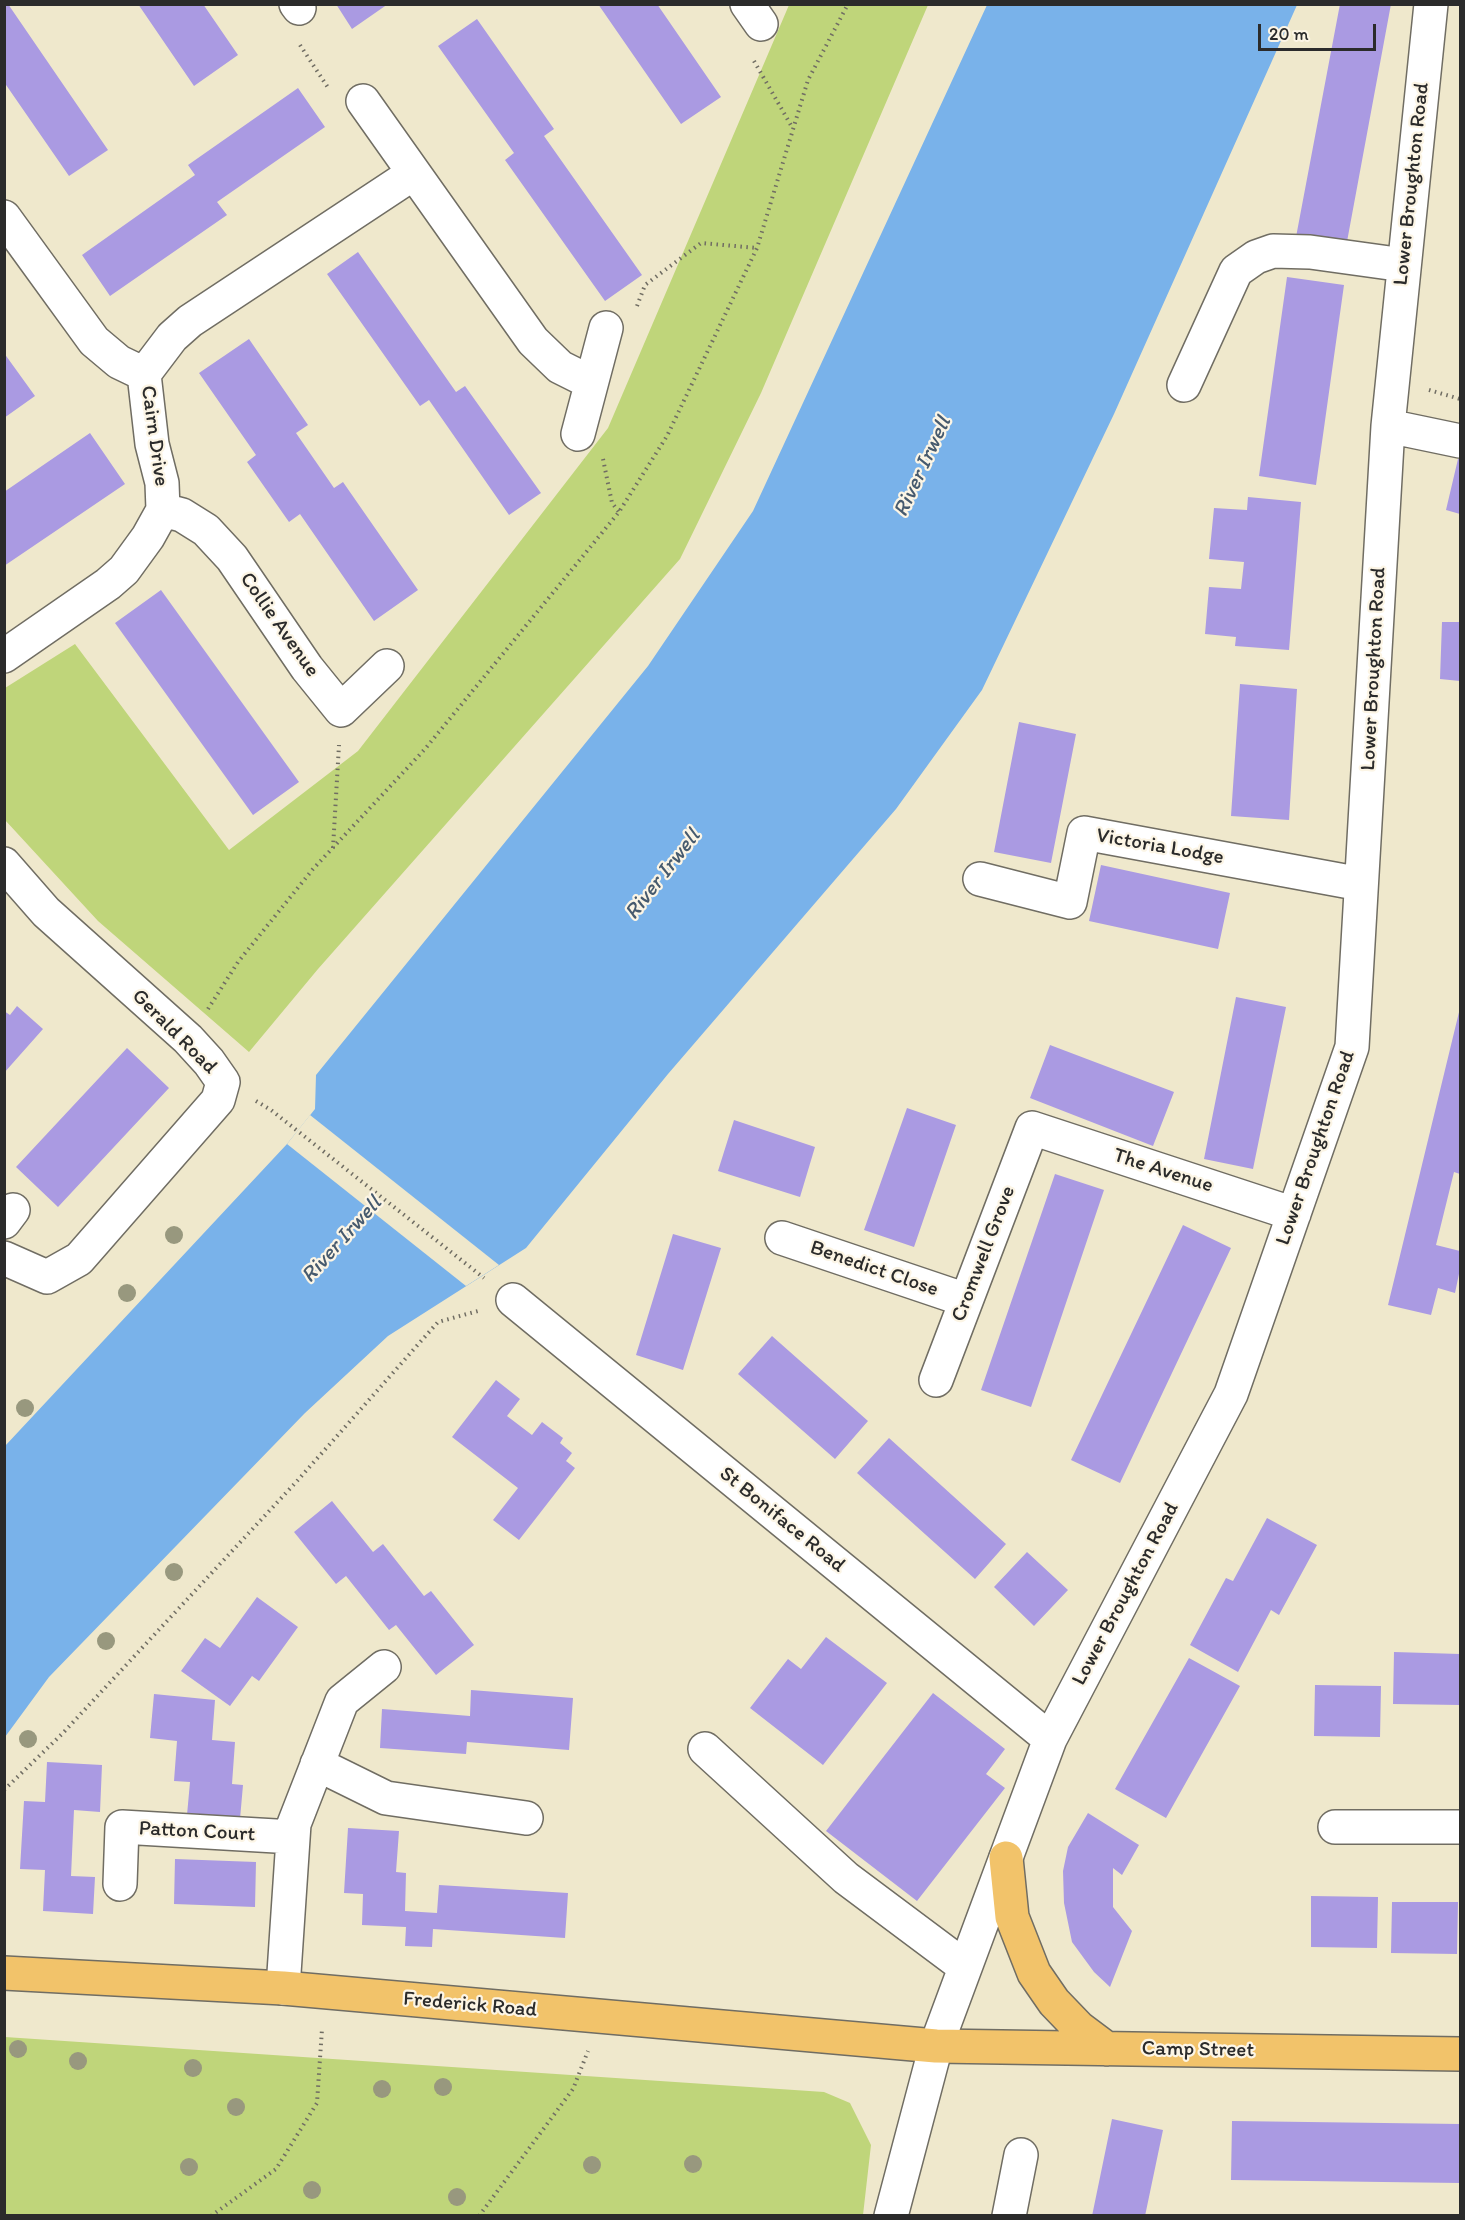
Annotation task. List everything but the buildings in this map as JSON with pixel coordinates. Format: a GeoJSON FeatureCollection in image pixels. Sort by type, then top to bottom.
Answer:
{"type":"FeatureCollection","features":[{"type":"Feature","properties":{"kind":"main road"},"geometry":{"type":"LineString","coordinates":[[1006,1858],[1012,1917],[1034,1973],[1054,2002],[1079,2028],[1107,2049]]}},
{"type":"Feature","properties":{"kind":"main road","name":"Frederick Road"},"geometry":{"type":"LineString","coordinates":[[4,1973],[283,1988],[936,2046]]}},
{"type":"Feature","properties":{"kind":"main road","name":"Camp Street"},"geometry":{"type":"LineString","coordinates":[[936,2046],[1461,2054]]}},
{"type":"Feature","properties":{"kind":"street","name":"Lower Broughton Road"},"geometry":{"type":"LineString","coordinates":[[891,2216],[936,2046],[1050,1739],[1231,1394],[1352,1047],[1388,426],[1431,4]]}},
{"type":"Feature","properties":{"kind":"street"},"geometry":{"type":"LineString","coordinates":[[363,101],[533,341],[560,367],[590,382]]}},
{"type":"Feature","properties":{"kind":"street","name":"Cairn Drive"},"geometry":{"type":"LineString","coordinates":[[4,656],[108,584],[124,570],[142,547],[163,510],[162,483],[152,444],[144,374],[172,337],[190,321],[414,173]]}},
{"type":"Feature","properties":{"kind":"street"},"geometry":{"type":"LineString","coordinates":[[4,217],[94,341],[119,362],[144,374]]}},
{"type":"Feature","properties":{"kind":"street"},"geometry":{"type":"LineString","coordinates":[[1184,385],[1236,272],[1256,257],[1273,251],[1310,252],[1404,265]]}},
{"type":"Feature","properties":{"kind":"street"},"geometry":{"type":"LineString","coordinates":[[578,434],[590,382],[620,321]]}},
{"type":"Feature","properties":{"kind":"street"},"geometry":{"type":"LineString","coordinates":[[1388,426],[1461,441]]}},
{"type":"Feature","properties":{"kind":"street","name":"Collie Avenue"},"geometry":{"type":"LineString","coordinates":[[163,510],[182,515],[206,530],[232,558],[307,668],[341,710]]}},
{"type":"Feature","properties":{"kind":"street"},"geometry":{"type":"LineString","coordinates":[[341,710],[387,666]]}},
{"type":"Feature","properties":{"kind":"street","name":"Victoria Lodge"},"geometry":{"type":"LineString","coordinates":[[980,879],[1070,902],[1084,833],[1361,884]]}},
{"type":"Feature","properties":{"kind":"street","name":"Gerald Road"},"geometry":{"type":"LineString","coordinates":[[4,864],[46,912],[188,1039],[223,1082],[218,1100],[79,1259],[47,1277],[4,1258]]}},
{"type":"Feature","properties":{"kind":"street","name":"The Avenue"},"geometry":{"type":"LineString","coordinates":[[1032,1128],[1294,1214]]}},
{"type":"Feature","properties":{"kind":"street","name":"Cromwell Grove"},"geometry":{"type":"LineString","coordinates":[[936,1380],[1032,1128]]}},
{"type":"Feature","properties":{"kind":"street","name":"Benedict Close"},"geometry":{"type":"LineString","coordinates":[[782,1238],[966,1300]]}},
{"type":"Feature","properties":{"kind":"street","name":"St Boniface Road"},"geometry":{"type":"LineString","coordinates":[[513,1300],[1050,1739]]}},
{"type":"Feature","properties":{"kind":"street"},"geometry":{"type":"LineString","coordinates":[[283,1988],[294,1824],[342,1701],[384,1667]]}},
{"type":"Feature","properties":{"kind":"street"},"geometry":{"type":"LineString","coordinates":[[705,1749],[846,1878],[965,1967]]}},
{"type":"Feature","properties":{"kind":"street"},"geometry":{"type":"LineString","coordinates":[[317,1764],[386,1798],[526,1818]]}},
{"type":"Feature","properties":{"kind":"street","name":"Patton Court"},"geometry":{"type":"LineString","coordinates":[[120,1884],[122,1827],[293,1837]]}},
{"type":"Feature","properties":{"kind":"street"},"geometry":{"type":"LineString","coordinates":[[1335,1827],[1461,1827]]}},
{"type":"Feature","properties":{"kind":"street"},"geometry":{"type":"LineString","coordinates":[[1009,2216],[1022,2155]]}},
{"type":"Feature","properties":{"kind":"path"},"geometry":{"type":"LineString","coordinates":[[188,1039],[238,962],[313,869],[425,749],[619,512],[667,436],[758,248],[792,127],[808,80],[848,4]]}},
{"type":"Feature","properties":{"kind":"path"},"geometry":{"type":"LineString","coordinates":[[298,6],[289,29],[335,97],[363,101]]}},
{"type":"Feature","properties":{"kind":"path"},"geometry":{"type":"LineString","coordinates":[[754,14],[750,53],[792,127]]}},
{"type":"Feature","properties":{"kind":"path"},"geometry":{"type":"LineString","coordinates":[[620,321],[645,285],[701,243],[758,248]]}},
{"type":"Feature","properties":{"kind":"path"},"geometry":{"type":"LineString","coordinates":[[578,434],[602,452],[612,503],[619,512]]}},
{"type":"Feature","properties":{"kind":"path"},"geometry":{"type":"LineString","coordinates":[[333,849],[341,710]]}},
{"type":"Feature","properties":{"kind":"path"},"geometry":{"type":"LineString","coordinates":[[271,1110],[513,1300]]}},
{"type":"Feature","properties":{"kind":"path"},"geometry":{"type":"LineString","coordinates":[[4,1790],[63,1733],[298,1480],[438,1322],[513,1300]]}},
{"type":"Feature","properties":{"kind":"path"},"geometry":{"type":"LineString","coordinates":[[211,2216],[276,2169],[317,2103],[324,1992]]}},
{"type":"Feature","properties":{"kind":"path"},"geometry":{"type":"LineString","coordinates":[[479,2216],[573,2089],[601,2017]]}},
{"type":"Feature","properties":{"kind":"green space"},"geometry":{"type":"Polygon","coordinates":[[[789,5],[928,5],[761,393],[680,559],[318,969],[249,1052],[98,921],[5,820],[5,688],[75,644],[229,850],[358,751],[608,428],[789,5]]]}},
{"type":"Feature","properties":{"kind":"green space"},"geometry":{"type":"Polygon","coordinates":[[[5,2037],[824,2092],[850,2103],[871,2145],[863,2215],[5,2215],[5,2037]]]}},
{"type":"Feature","properties":{"kind":"water","name":"River Irwell"},"geometry":{"type":"Polygon","coordinates":[[[987,5],[1297,5],[1114,414],[982,690],[896,809],[668,1074],[526,1248],[388,1336],[305,1413],[49,1677],[5,1737],[5,1446],[287,1144],[315,1109],[316,1075],[648,666],[753,511],[987,5]]]}},
{"type":"Feature","properties":{"kind":"pier"},"geometry":{"type":"Polygon","coordinates":[[[310,1115],[499,1265],[466,1286],[287,1144],[310,1115]]]}}]}
